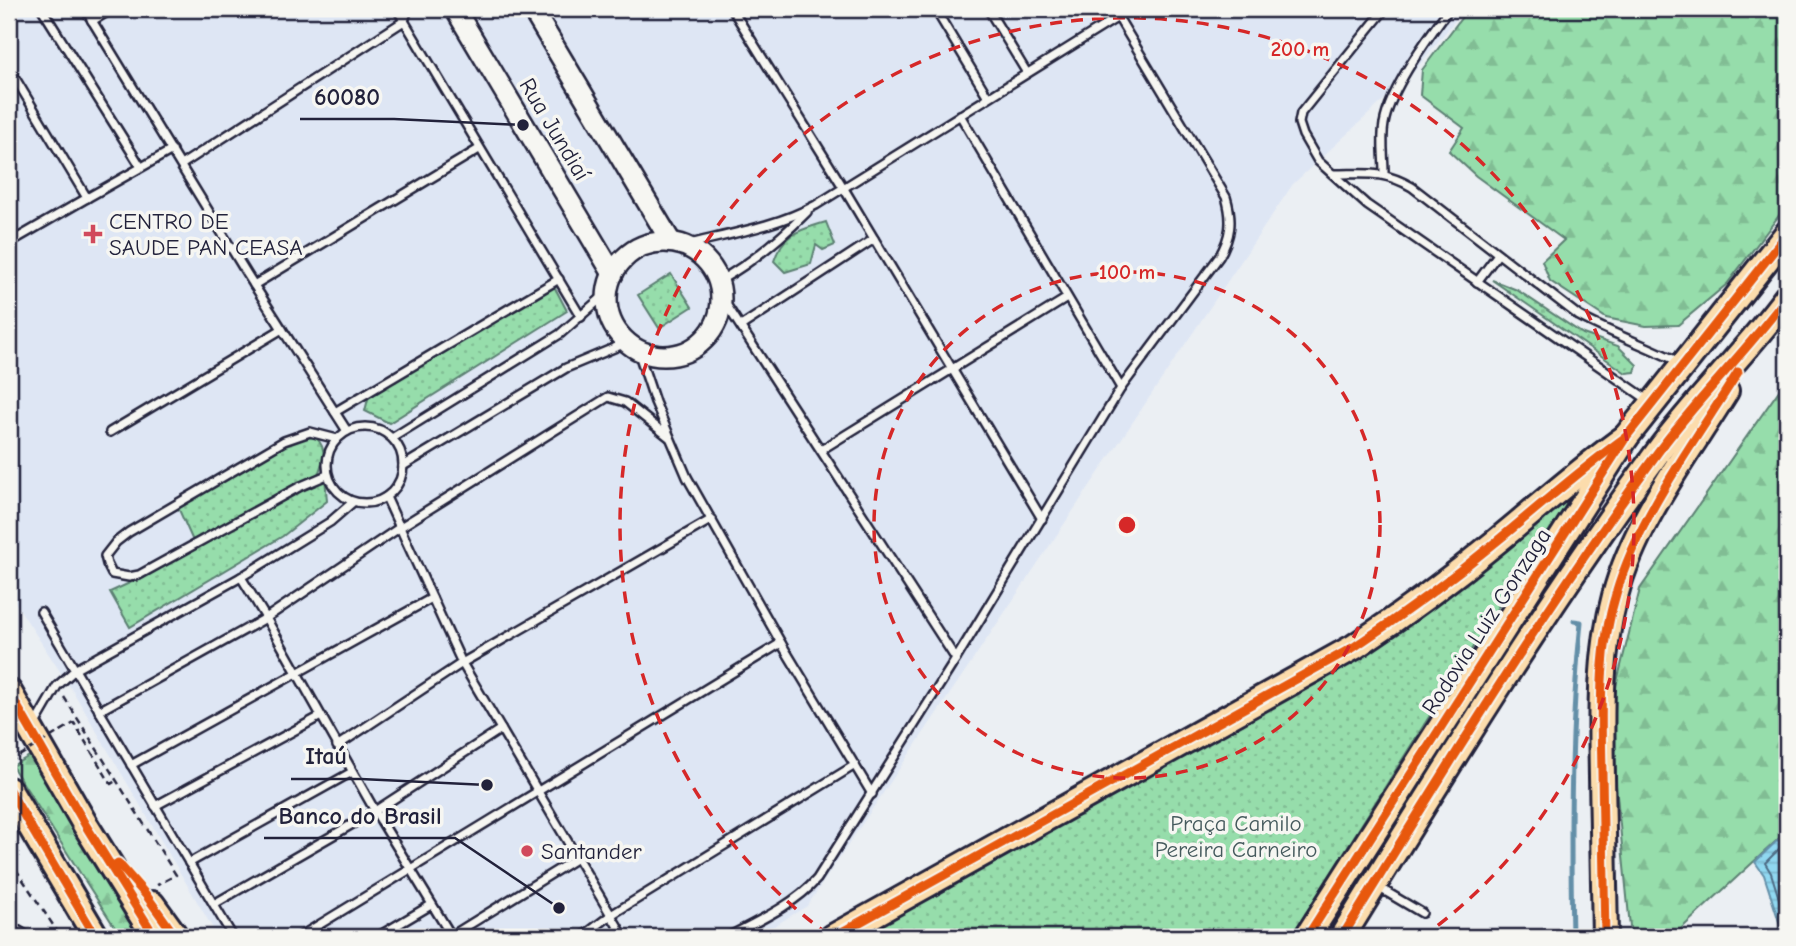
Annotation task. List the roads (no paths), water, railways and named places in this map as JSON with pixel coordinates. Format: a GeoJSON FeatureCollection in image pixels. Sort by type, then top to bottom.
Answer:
{"type":"FeatureCollection","features":[{"type":"Feature","properties":{"kind":"highway","name":"Rodovia Luiz Gonzaga"},"geometry":{"type":"LineString","coordinates":[[1307,937],[1626,437],[1787,234]]}},
{"type":"Feature","properties":{"kind":"highway","name":"Rodovia Luiz Gonzaga"},"geometry":{"type":"LineString","coordinates":[[1342,937],[1542,619],[1629,492],[1661,448],[1769,322],[1787,297]]}},
{"type":"Feature","properties":{"kind":"highway"},"geometry":{"type":"LineString","coordinates":[[1605,937],[1601,701],[1608,632],[1615,596],[1651,509],[1769,322]]}},
{"type":"Feature","properties":{"kind":"highway"},"geometry":{"type":"LineString","coordinates":[[834,937],[1354,647],[1407,611],[1495,543],[1586,465],[1626,437]]}},
{"type":"Feature","properties":{"kind":"highway"},"geometry":{"type":"LineString","coordinates":[[9,692],[86,826],[155,937]]}},
{"type":"Feature","properties":{"kind":"highway"},"geometry":{"type":"LineString","coordinates":[[9,790],[96,937]]}},
{"type":"Feature","properties":{"kind":"highway"},"geometry":{"type":"LineString","coordinates":[[86,826],[146,895],[176,937]]}},
{"type":"Feature","properties":{"kind":"street","name":"Rua Jundiaí"},"geometry":{"type":"LineString","coordinates":[[455,9],[613,274]]}},
{"type":"Feature","properties":{"kind":"street","name":"Rua Jundiaí"},"geometry":{"type":"LineString","coordinates":[[532,9],[678,244]]}},
{"type":"Feature","properties":{"kind":"street"},"geometry":{"type":"LineString","coordinates":[[653,243],[678,244],[699,253],[711,265],[721,289],[719,317],[710,335],[695,348],[677,356],[657,357],[632,347],[610,320],[607,293],[613,274],[623,259],[637,249],[653,243]]}},
{"type":"Feature","properties":{"kind":"lane"},"geometry":{"type":"LineString","coordinates":[[42,9],[141,167]]}},
{"type":"Feature","properties":{"kind":"lane"},"geometry":{"type":"LineString","coordinates":[[85,9],[347,431]]}},
{"type":"Feature","properties":{"kind":"lane"},"geometry":{"type":"LineString","coordinates":[[92,21],[111,9]]}},
{"type":"Feature","properties":{"kind":"lane"},"geometry":{"type":"LineString","coordinates":[[397,9],[581,317]]}},
{"type":"Feature","properties":{"kind":"lane"},"geometry":{"type":"LineString","coordinates":[[181,166],[404,21],[408,9]]}},
{"type":"Feature","properties":{"kind":"lane"},"geometry":{"type":"LineString","coordinates":[[732,9],[844,187],[1042,519]]}},
{"type":"Feature","properties":{"kind":"lane"},"geometry":{"type":"LineString","coordinates":[[935,9],[988,97]]}},
{"type":"Feature","properties":{"kind":"lane"},"geometry":{"type":"LineString","coordinates":[[988,9],[1027,73]]}},
{"type":"Feature","properties":{"kind":"lane"},"geometry":{"type":"LineString","coordinates":[[728,937],[809,888],[872,794],[1121,388],[1219,257],[1228,241],[1231,224],[1226,197],[1113,9]]}},
{"type":"Feature","properties":{"kind":"lane"},"geometry":{"type":"LineString","coordinates":[[1385,9],[1301,113],[1299,123],[1303,135],[1318,161],[1367,205],[1653,403]]}},
{"type":"Feature","properties":{"kind":"lane"},"geometry":{"type":"LineString","coordinates":[[1384,173],[1384,124],[1394,96],[1428,37],[1449,9]]}},
{"type":"Feature","properties":{"kind":"lane"},"geometry":{"type":"LineString","coordinates":[[678,244],[765,226],[816,205],[1118,17]]}},
{"type":"Feature","properties":{"kind":"lane"},"geometry":{"type":"LineString","coordinates":[[9,68],[87,198]]}},
{"type":"Feature","properties":{"kind":"lane"},"geometry":{"type":"LineString","coordinates":[[960,115],[1121,388]]}},
{"type":"Feature","properties":{"kind":"lane"},"geometry":{"type":"LineString","coordinates":[[254,285],[479,149]]}},
{"type":"Feature","properties":{"kind":"lane"},"geometry":{"type":"LineString","coordinates":[[9,243],[172,150]]}},
{"type":"Feature","properties":{"kind":"lane"},"geometry":{"type":"LineString","coordinates":[[1333,174],[1384,173],[1412,187],[1579,316],[1684,365]]}},
{"type":"Feature","properties":{"kind":"lane"},"geometry":{"type":"LineString","coordinates":[[816,205],[772,247],[721,289],[741,326],[956,659]]}},
{"type":"Feature","properties":{"kind":"lane"},"geometry":{"type":"LineString","coordinates":[[741,326],[874,239]]}},
{"type":"Feature","properties":{"kind":"lane"},"geometry":{"type":"LineString","coordinates":[[1477,282],[1498,254]]}},
{"type":"Feature","properties":{"kind":"lane"},"geometry":{"type":"LineString","coordinates":[[335,412],[559,279]]}},
{"type":"Feature","properties":{"kind":"lane"},"geometry":{"type":"LineString","coordinates":[[392,438],[559,334],[607,293]]}},
{"type":"Feature","properties":{"kind":"lane"},"geometry":{"type":"LineString","coordinates":[[821,450],[1067,299]]}},
{"type":"Feature","properties":{"kind":"lane"},"geometry":{"type":"LineString","coordinates":[[110,432],[282,328]]}},
{"type":"Feature","properties":{"kind":"lane"},"geometry":{"type":"LineString","coordinates":[[403,466],[566,368],[632,347],[687,477],[781,643],[872,794]]}},
{"type":"Feature","properties":{"kind":"lane"},"geometry":{"type":"LineString","coordinates":[[99,711],[266,618],[399,528],[608,397],[625,402],[669,437]]}},
{"type":"Feature","properties":{"kind":"lane"},"geometry":{"type":"LineString","coordinates":[[360,427],[373,428],[392,438],[400,449],[403,466],[398,484],[386,497],[366,504],[353,502],[332,487],[326,462],[337,439],[347,431],[360,427]]}},
{"type":"Feature","properties":{"kind":"lane"},"geometry":{"type":"LineString","coordinates":[[327,475],[299,486],[139,575],[129,577],[113,574],[107,564],[105,556],[129,532],[284,441],[310,432],[337,439]]}},
{"type":"Feature","properties":{"kind":"lane"},"geometry":{"type":"LineString","coordinates":[[386,497],[462,663],[624,937]]}},
{"type":"Feature","properties":{"kind":"lane"},"geometry":{"type":"LineString","coordinates":[[31,730],[57,686],[76,670],[240,577],[330,522],[353,502]]}},
{"type":"Feature","properties":{"kind":"lane"},"geometry":{"type":"LineString","coordinates":[[337,746],[462,663],[712,519]]}},
{"type":"Feature","properties":{"kind":"lane"},"geometry":{"type":"LineString","coordinates":[[240,577],[266,618],[374,811],[451,937],[577,858]]}},
{"type":"Feature","properties":{"kind":"lane"},"geometry":{"type":"LineString","coordinates":[[131,765],[432,598]]}},
{"type":"Feature","properties":{"kind":"lane"},"geometry":{"type":"LineString","coordinates":[[40,612],[233,937]]}},
{"type":"Feature","properties":{"kind":"lane"},"geometry":{"type":"LineString","coordinates":[[299,937],[781,643]]}},
{"type":"Feature","properties":{"kind":"lane"},"geometry":{"type":"LineString","coordinates":[[155,806],[321,716]]}},
{"type":"Feature","properties":{"kind":"lane"},"geometry":{"type":"LineString","coordinates":[[214,904],[374,811],[501,729]]}},
{"type":"Feature","properties":{"kind":"lane"},"geometry":{"type":"LineString","coordinates":[[582,937],[611,915],[855,765]]}},
{"type":"Feature","properties":{"kind":"lane"},"geometry":{"type":"LineString","coordinates":[[189,863],[352,772]]}},
{"type":"Feature","properties":{"kind":"lane"},"geometry":{"type":"LineString","coordinates":[[1374,885],[1422,913]]}},
{"type":"Feature","properties":{"kind":"lane"},"geometry":{"type":"LineString","coordinates":[[377,937],[431,905]]}},
{"type":"Feature","properties":{"kind":"lane"},"geometry":{"type":"LineString","coordinates":[[9,925],[29,937]]}},
{"type":"Feature","properties":{"kind":"water"},"geometry":{"type":"Polygon","coordinates":[[[1787,831],[1787,937],[1784,937],[1764,875],[1755,862],[1787,831]]]}},
{"type":"Feature","properties":{"kind":"waterway"},"geometry":{"type":"LineString","coordinates":[[1572,937],[1572,780],[1581,622],[1574,621]]}},
{"type":"Feature","properties":{"kind":"place","name":"60080"},"geometry":{"type":"Point","coordinates":[523,125]}},
{"type":"Feature","properties":{"kind":"place","name":"CENTRO DE SAUDE PAN CEASA"},"geometry":{"type":"Point","coordinates":[93,234]}},
{"type":"Feature","properties":{"kind":"place","name":"Itaú"},"geometry":{"type":"Point","coordinates":[487,785]}},
{"type":"Feature","properties":{"kind":"place","name":"Santander"},"geometry":{"type":"Point","coordinates":[527,851]}},
{"type":"Feature","properties":{"kind":"place","name":"Banco do Brasil"},"geometry":{"type":"Point","coordinates":[559,908]}},
{"type":"Feature","properties":{"kind":"park label","name":"Praça Camilo Pereira Carneiro"},"geometry":{"type":"Point","coordinates":[1236,836]}}]}
